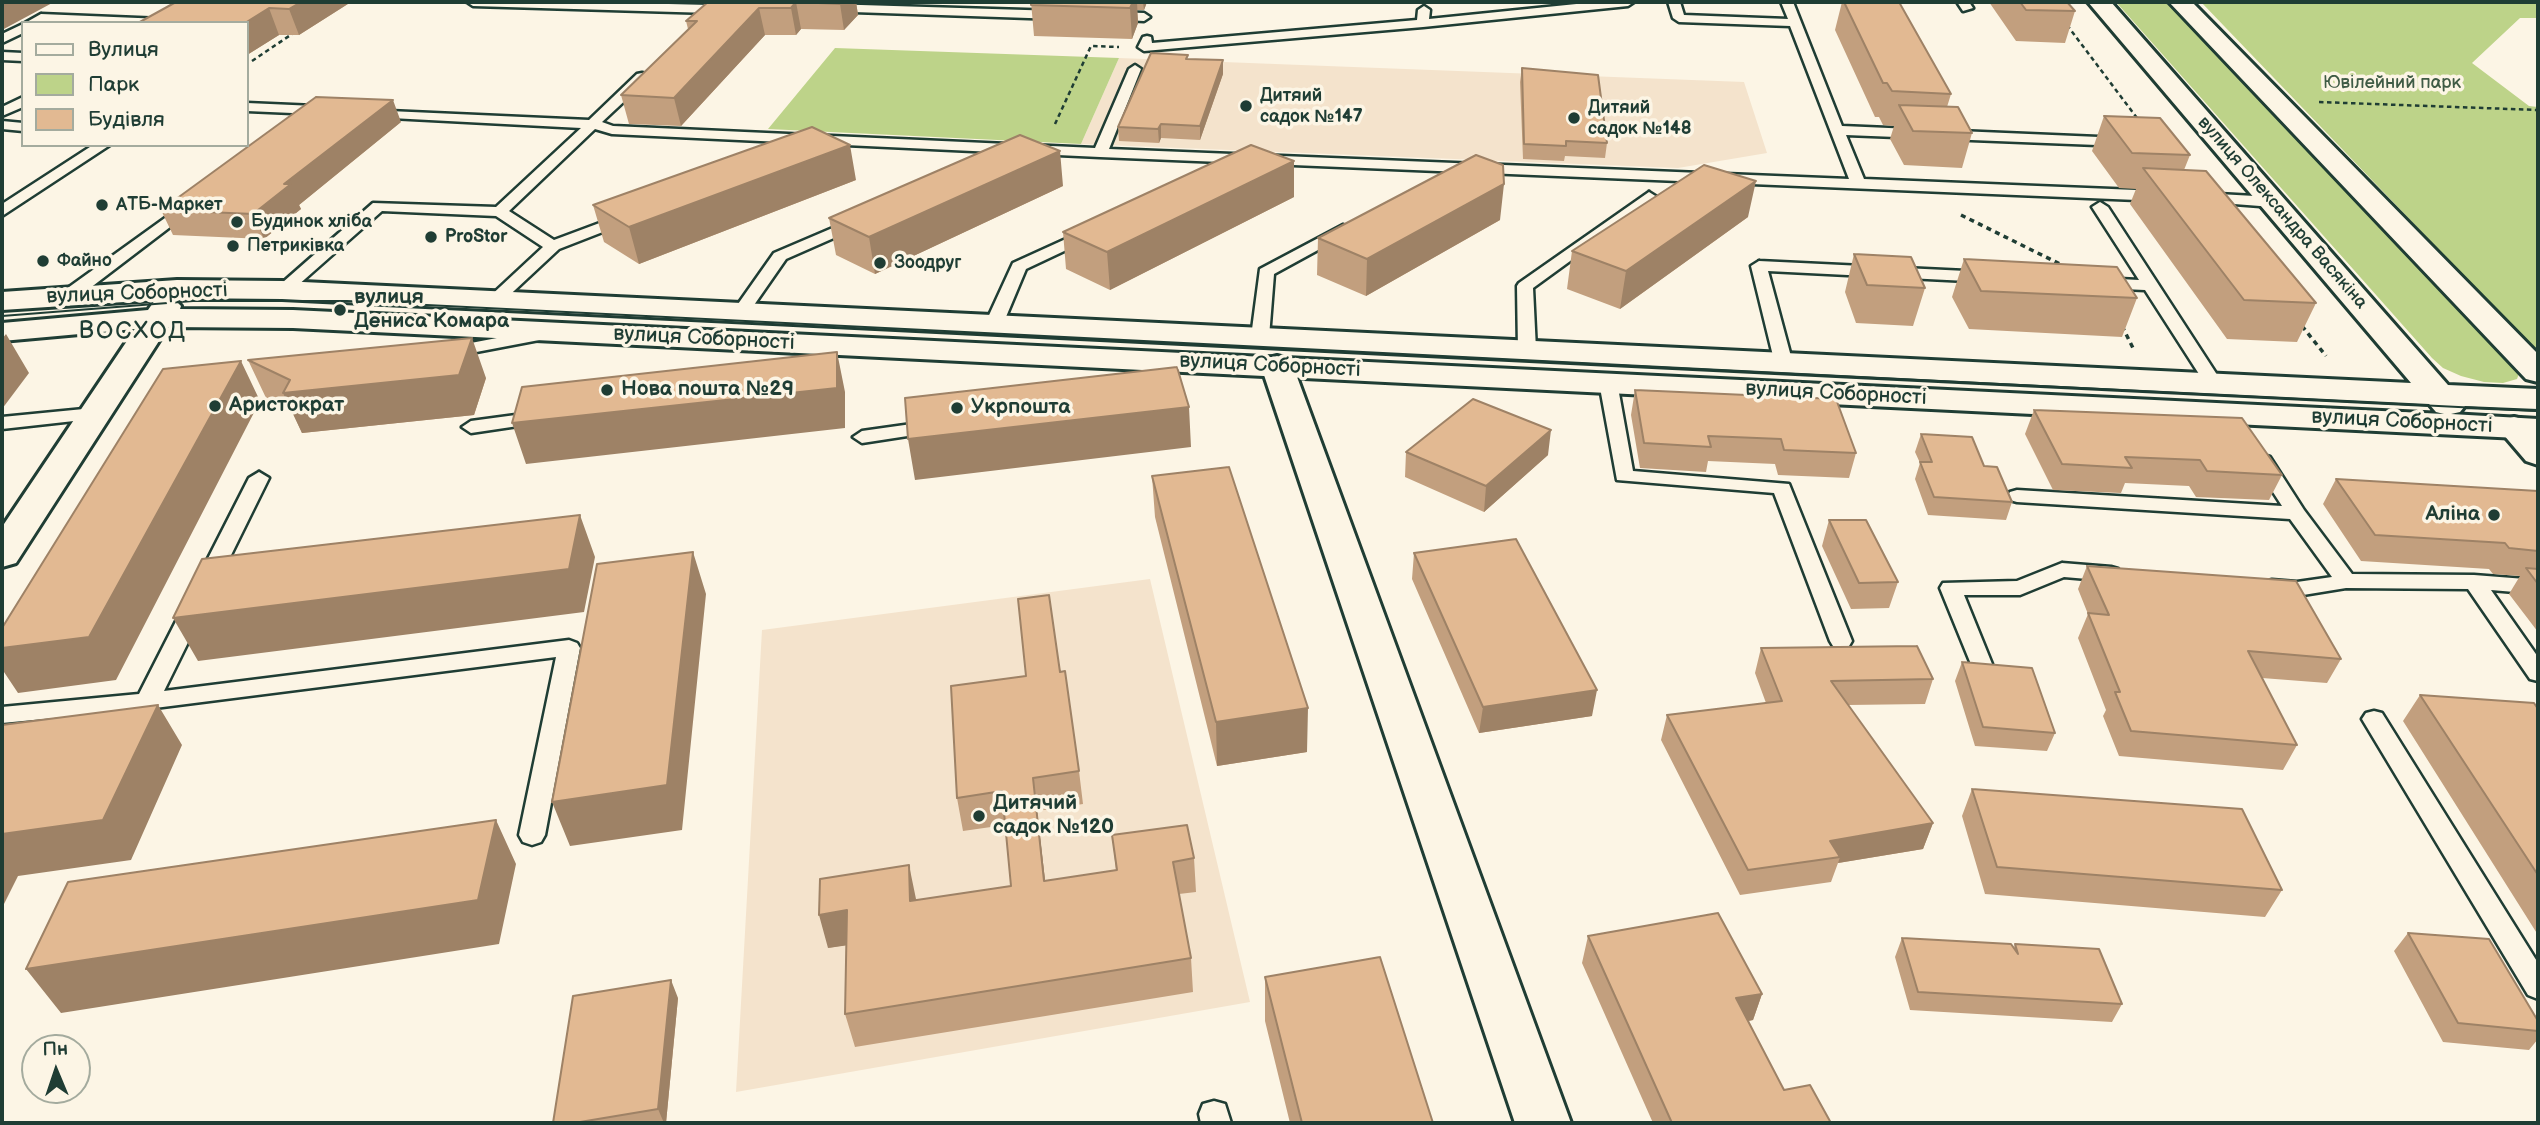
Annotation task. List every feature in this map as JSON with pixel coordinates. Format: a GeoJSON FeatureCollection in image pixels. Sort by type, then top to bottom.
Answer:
{"type":"FeatureCollection","features":[{"type":"Feature","properties":{"kind":"main road","name":"вулиця Олександра Васякіна"},"geometry":{"type":"LineString","coordinates":[[2099,2],[2465,425]]}},
{"type":"Feature","properties":{"kind":"main road"},"geometry":{"type":"LineString","coordinates":[[2180,2],[2538,372]]}},
{"type":"Feature","properties":{"kind":"main road"},"geometry":{"type":"LineString","coordinates":[[2,555],[177,289]]}},
{"type":"Feature","properties":{"kind":"main road","name":"вулиця Соборності"},"geometry":{"type":"LineString","coordinates":[[2,301],[177,289],[282,290],[739,314],[995,324],[1608,382],[2232,418],[2526,428]]}},
{"type":"Feature","properties":{"kind":"main road","name":"вулиця Соборності"},"geometry":{"type":"LineString","coordinates":[[2,332],[158,318],[293,319],[556,332],[841,354],[1161,371],[1268,351],[1527,350],[1784,364],[2232,418],[2439,395],[2538,399]]}},
{"type":"Feature","properties":{"kind":"main road"},"geometry":{"type":"LineString","coordinates":[[1268,351],[1544,1123]]}},
{"type":"Feature","properties":{"kind":"main road"},"geometry":{"type":"LineString","coordinates":[[2526,428],[2538,454]]}},
{"type":"Feature","properties":{"kind":"lane"},"geometry":{"type":"LineString","coordinates":[[473,2],[717,7]]}},
{"type":"Feature","properties":{"kind":"lane"},"geometry":{"type":"LineString","coordinates":[[1146,44],[1424,16],[1628,2]]}},
{"type":"Feature","properties":{"kind":"lane"},"geometry":{"type":"LineString","coordinates":[[1674,2],[1679,18],[1794,23]]}},
{"type":"Feature","properties":{"kind":"lane"},"geometry":{"type":"LineString","coordinates":[[1787,2],[1858,184]]}},
{"type":"Feature","properties":{"kind":"lane"},"geometry":{"type":"LineString","coordinates":[[818,8],[1076,15]]}},
{"type":"Feature","properties":{"kind":"lane"},"geometry":{"type":"LineString","coordinates":[[1103,16],[1144,17]]}},
{"type":"Feature","properties":{"kind":"lane"},"geometry":{"type":"LineString","coordinates":[[36,21],[41,18],[114,21]]}},
{"type":"Feature","properties":{"kind":"lane"},"geometry":{"type":"LineString","coordinates":[[2,39],[21,28]]}},
{"type":"Feature","properties":{"kind":"lane"},"geometry":{"type":"LineString","coordinates":[[2,56],[21,57]]}},
{"type":"Feature","properties":{"kind":"lane"},"geometry":{"type":"LineString","coordinates":[[500,212],[649,69]]}},
{"type":"Feature","properties":{"kind":"lane"},"geometry":{"type":"LineString","coordinates":[[1100,152],[1135,69]]}},
{"type":"Feature","properties":{"kind":"lane"},"geometry":{"type":"LineString","coordinates":[[2,113],[21,102]]}},
{"type":"Feature","properties":{"kind":"lane"},"geometry":{"type":"LineString","coordinates":[[248,107],[321,111],[293,127]]}},
{"type":"Feature","properties":{"kind":"lane"},"geometry":{"type":"LineString","coordinates":[[353,113],[593,124],[612,130],[2273,202]]}},
{"type":"Feature","properties":{"kind":"lane"},"geometry":{"type":"LineString","coordinates":[[2,125],[21,127]]}},
{"type":"Feature","properties":{"kind":"lane"},"geometry":{"type":"LineString","coordinates":[[1837,130],[2156,143]]}},
{"type":"Feature","properties":{"kind":"lane"},"geometry":{"type":"LineString","coordinates":[[2,211],[100,147]]}},
{"type":"Feature","properties":{"kind":"lane"},"geometry":{"type":"LineString","coordinates":[[71,295],[204,194]]}},
{"type":"Feature","properties":{"kind":"lane"},"geometry":{"type":"LineString","coordinates":[[1527,350],[1525,286],[1649,197]]}},
{"type":"Feature","properties":{"kind":"lane"},"geometry":{"type":"LineString","coordinates":[[282,290],[378,206],[500,212],[553,246]]}},
{"type":"Feature","properties":{"kind":"lane"},"geometry":{"type":"LineString","coordinates":[[2100,207],[2192,350],[2232,418],[2346,581]]}},
{"type":"Feature","properties":{"kind":"lane"},"geometry":{"type":"LineString","coordinates":[[494,300],[553,246],[642,212]]}},
{"type":"Feature","properties":{"kind":"lane"},"geometry":{"type":"LineString","coordinates":[[739,314],[780,256],[869,217]]}},
{"type":"Feature","properties":{"kind":"lane"},"geometry":{"type":"LineString","coordinates":[[1268,351],[1266,272],[1360,220]]}},
{"type":"Feature","properties":{"kind":"lane"},"geometry":{"type":"LineString","coordinates":[[995,324],[1018,266],[1106,226]]}},
{"type":"Feature","properties":{"kind":"lane"},"geometry":{"type":"LineString","coordinates":[[1784,364],[1759,266],[2004,278]]}},
{"type":"Feature","properties":{"kind":"lane"},"geometry":{"type":"LineString","coordinates":[[2092,282],[2150,285]]}},
{"type":"Feature","properties":{"kind":"lane"},"geometry":{"type":"LineString","coordinates":[[436,354],[556,332]]}},
{"type":"Feature","properties":{"kind":"lane"},"geometry":{"type":"LineString","coordinates":[[1608,382],[1624,476],[1782,488],[1841,641]]}},
{"type":"Feature","properties":{"kind":"lane"},"geometry":{"type":"LineString","coordinates":[[2,423],[94,414]]}},
{"type":"Feature","properties":{"kind":"lane"},"geometry":{"type":"LineString","coordinates":[[471,427],[552,417]]}},
{"type":"Feature","properties":{"kind":"lane"},"geometry":{"type":"LineString","coordinates":[[862,437],[957,424]]}},
{"type":"Feature","properties":{"kind":"lane"},"geometry":{"type":"LineString","coordinates":[[147,701],[259,478]]}},
{"type":"Feature","properties":{"kind":"lane"},"geometry":{"type":"LineString","coordinates":[[2017,496],[2296,513]]}},
{"type":"Feature","properties":{"kind":"lane"},"geometry":{"type":"LineString","coordinates":[[1981,664],[1951,588],[2020,588],[2062,570],[2131,576]]}},
{"type":"Feature","properties":{"kind":"lane"},"geometry":{"type":"LineString","coordinates":[[2255,586],[2297,590],[2346,581],[2474,582],[2538,587]]}},
{"type":"Feature","properties":{"kind":"lane"},"geometry":{"type":"LineString","coordinates":[[2474,582],[2538,673]]}},
{"type":"Feature","properties":{"kind":"lane"},"geometry":{"type":"LineString","coordinates":[[2,715],[147,701],[569,648],[533,835]]}},
{"type":"Feature","properties":{"kind":"lane"},"geometry":{"type":"LineString","coordinates":[[2374,719],[2538,987]]}},
{"type":"Feature","properties":{"kind":"path"},"geometry":{"type":"LineString","coordinates":[[2066,23],[2156,143]]}},
{"type":"Feature","properties":{"kind":"path"},"geometry":{"type":"LineString","coordinates":[[249,62],[301,28]]}},
{"type":"Feature","properties":{"kind":"path"},"geometry":{"type":"LineString","coordinates":[[1044,150],[1091,46],[1146,44]]}},
{"type":"Feature","properties":{"kind":"path"},"geometry":{"type":"LineString","coordinates":[[2315,102],[2538,110]]}},
{"type":"Feature","properties":{"kind":"path"},"geometry":{"type":"LineString","coordinates":[[1900,186],[2092,282],[2133,348]]}},
{"type":"Feature","properties":{"kind":"path"},"geometry":{"type":"LineString","coordinates":[[2301,325],[2326,356],[2313,356]]}},
{"type":"Feature","properties":{"kind":"path"},"geometry":{"type":"LineString","coordinates":[[2119,347],[2192,350]]}},
{"type":"Feature","properties":{"kind":"shaded area"},"geometry":{"type":"Polygon","coordinates":[[[1119,58],[1744,82],[1767,153],[1678,168],[1081,144],[1119,58]]]}},
{"type":"Feature","properties":{"kind":"shaded area","name":"Дитячий садок №120"},"geometry":{"type":"Polygon","coordinates":[[[1150,579],[1250,1002],[736,1092],[762,630],[1150,579]]]}},
{"type":"Feature","properties":{"kind":"green space"},"geometry":{"type":"Polygon","coordinates":[[[2116,2],[2168,2],[2512,361],[2520,371],[2517,379],[2503,383],[2484,382],[2443,368],[2432,358],[2116,2]]]}},
{"type":"Feature","properties":{"kind":"green space","name":"Ювілейний парк"},"geometry":{"type":"Polygon","coordinates":[[[2201,2],[2538,2],[2538,18],[2520,18],[2472,63],[2529,106],[2538,107],[2538,353],[2201,2]]]}},
{"type":"Feature","properties":{"kind":"green space"},"geometry":{"type":"Polygon","coordinates":[[[835,48],[1119,58],[1081,144],[768,129],[835,48]]]}},
{"type":"Feature","properties":{"kind":"building"},"geometry":{"type":"Polygon","coordinates":[[[176,2],[301,2],[289,9],[269,8],[248,21],[142,21],[176,2]]]}},
{"type":"Feature","properties":{"kind":"building"},"geometry":{"type":"Polygon","coordinates":[[[708,2],[796,2],[791,8],[759,8],[674,98],[621,95],[697,21],[686,21],[708,2]]]}},
{"type":"Feature","properties":{"kind":"building"},"geometry":{"type":"Polygon","coordinates":[[[796,2],[841,2],[840,4],[796,2]]]}},
{"type":"Feature","properties":{"kind":"building"},"geometry":{"type":"Polygon","coordinates":[[[1031,2],[1133,2],[1130,8],[1031,5],[1031,2]]]}},
{"type":"Feature","properties":{"kind":"building"},"geometry":{"type":"Polygon","coordinates":[[[1844,2],[1899,2],[1951,94],[1892,91],[1887,83],[1883,83],[1844,2]]]}},
{"type":"Feature","properties":{"kind":"building"},"geometry":{"type":"Polygon","coordinates":[[[2020,2],[2067,2],[2075,11],[2026,10],[2020,2]]]}},
{"type":"Feature","properties":{"kind":"building"},"geometry":{"type":"Polygon","coordinates":[[[1151,53],[1188,55],[1186,59],[1223,60],[1200,126],[1161,124],[1158,129],[1118,127],[1151,53]]]}},
{"type":"Feature","properties":{"kind":"building"},"geometry":{"type":"Polygon","coordinates":[[[1522,68],[1598,75],[1607,143],[1566,141],[1566,146],[1524,144],[1522,68]]]}},
{"type":"Feature","properties":{"kind":"building"},"geometry":{"type":"Polygon","coordinates":[[[316,97],[393,100],[284,184],[291,184],[253,214],[161,210],[316,97]]]}},
{"type":"Feature","properties":{"kind":"building"},"geometry":{"type":"Polygon","coordinates":[[[1899,105],[1958,107],[1972,133],[1913,131],[1899,105]]]}},
{"type":"Feature","properties":{"kind":"building"},"geometry":{"type":"Polygon","coordinates":[[[2104,116],[2160,118],[2190,155],[2132,153],[2104,116]]]}},
{"type":"Feature","properties":{"kind":"building"},"geometry":{"type":"Polygon","coordinates":[[[812,127],[850,145],[629,227],[593,205],[812,127]]]}},
{"type":"Feature","properties":{"kind":"building"},"geometry":{"type":"Polygon","coordinates":[[[1020,135],[1060,151],[869,237],[829,218],[1020,135]]]}},
{"type":"Feature","properties":{"kind":"building"},"geometry":{"type":"Polygon","coordinates":[[[1251,145],[1294,161],[1107,252],[1063,232],[1251,145]]]}},
{"type":"Feature","properties":{"kind":"building"},"geometry":{"type":"Polygon","coordinates":[[[1476,155],[1503,165],[1504,184],[1367,259],[1318,238],[1476,155]]]}},
{"type":"Feature","properties":{"kind":"building"},"geometry":{"type":"Polygon","coordinates":[[[1704,165],[1756,181],[1626,271],[1572,251],[1704,165]]]}},
{"type":"Feature","properties":{"kind":"building"},"geometry":{"type":"Polygon","coordinates":[[[2143,168],[2206,171],[2316,303],[2244,300],[2143,168]]]}},
{"type":"Feature","properties":{"kind":"building"},"geometry":{"type":"Polygon","coordinates":[[[1854,254],[1911,257],[1925,288],[1867,285],[1854,254]]]}},
{"type":"Feature","properties":{"kind":"building"},"geometry":{"type":"Polygon","coordinates":[[[1964,259],[2117,267],[2137,298],[1981,291],[1964,259]]]}},
{"type":"Feature","properties":{"kind":"building"},"geometry":{"type":"Polygon","coordinates":[[[472,338],[459,375],[283,393],[290,380],[248,360],[472,338]]]}},
{"type":"Feature","properties":{"kind":"building"},"geometry":{"type":"Polygon","coordinates":[[[837,352],[837,388],[512,423],[522,387],[837,352]]]}},
{"type":"Feature","properties":{"kind":"building"},"geometry":{"type":"Polygon","coordinates":[[[241,361],[89,637],[2,648],[2,628],[163,369],[241,361]]]}},
{"type":"Feature","properties":{"kind":"building"},"geometry":{"type":"Polygon","coordinates":[[[1177,367],[1189,407],[908,439],[905,398],[1177,367]]]}},
{"type":"Feature","properties":{"kind":"building"},"geometry":{"type":"Polygon","coordinates":[[[1635,390],[1836,399],[1856,453],[1784,450],[1781,439],[1708,436],[1711,447],[1644,443],[1635,390]]]}},
{"type":"Feature","properties":{"kind":"building"},"geometry":{"type":"Polygon","coordinates":[[[1473,399],[1551,430],[1486,486],[1406,452],[1473,399]]]}},
{"type":"Feature","properties":{"kind":"building"},"geometry":{"type":"Polygon","coordinates":[[[2034,410],[2242,418],[2282,475],[2207,471],[2200,460],[2125,457],[2132,468],[2062,464],[2034,410]]]}},
{"type":"Feature","properties":{"kind":"building"},"geometry":{"type":"Polygon","coordinates":[[[1921,434],[1972,437],[1984,466],[1997,467],[2012,502],[1934,497],[1920,462],[1932,462],[1921,434]]]}},
{"type":"Feature","properties":{"kind":"building"},"geometry":{"type":"Polygon","coordinates":[[[1229,467],[1308,708],[1216,722],[1152,476],[1229,467]]]}},
{"type":"Feature","properties":{"kind":"building"},"geometry":{"type":"Polygon","coordinates":[[[2336,479],[2538,491],[2538,551],[2509,548],[2505,543],[2375,535],[2336,479]]]}},
{"type":"Feature","properties":{"kind":"building"},"geometry":{"type":"Polygon","coordinates":[[[580,515],[569,569],[173,618],[202,559],[580,515]]]}},
{"type":"Feature","properties":{"kind":"building"},"geometry":{"type":"Polygon","coordinates":[[[1829,520],[1866,520],[1898,582],[1859,583],[1829,520]]]}},
{"type":"Feature","properties":{"kind":"building"},"geometry":{"type":"Polygon","coordinates":[[[1516,539],[1597,690],[1483,707],[1414,553],[1516,539]]]}},
{"type":"Feature","properties":{"kind":"building"},"geometry":{"type":"Polygon","coordinates":[[[693,552],[667,785],[552,802],[597,564],[693,552]]]}},
{"type":"Feature","properties":{"kind":"building"},"geometry":{"type":"Polygon","coordinates":[[[2087,566],[2296,581],[2341,659],[2248,651],[2297,745],[2131,731],[2115,692],[2120,692],[2088,613],[2109,615],[2087,566]]]}},
{"type":"Feature","properties":{"kind":"building"},"geometry":{"type":"Polygon","coordinates":[[[2526,568],[2538,569],[2538,584],[2526,568]]]}},
{"type":"Feature","properties":{"kind":"building"},"geometry":{"type":"Polygon","coordinates":[[[1049,595],[1060,672],[1065,671],[1079,771],[1033,778],[1044,881],[1117,870],[1112,835],[1187,825],[1194,858],[1173,862],[1191,958],[845,1014],[847,910],[819,915],[820,879],[909,865],[910,901],[1011,886],[1002,791],[957,798],[951,686],[1026,676],[1018,599],[1049,595]]]}},
{"type":"Feature","properties":{"kind":"building"},"geometry":{"type":"Polygon","coordinates":[[[1917,646],[1933,679],[1831,681],[1933,823],[1830,841],[1840,857],[1748,870],[1667,715],[1782,701],[1761,648],[1917,646]]]}},
{"type":"Feature","properties":{"kind":"building"},"geometry":{"type":"Polygon","coordinates":[[[1962,662],[2032,668],[2055,733],[1983,727],[1962,662]]]}},
{"type":"Feature","properties":{"kind":"building"},"geometry":{"type":"Polygon","coordinates":[[[2420,695],[2534,703],[2538,709],[2538,875],[2420,695]]]}},
{"type":"Feature","properties":{"kind":"building"},"geometry":{"type":"Polygon","coordinates":[[[158,705],[103,820],[2,834],[2,725],[158,705]]]}},
{"type":"Feature","properties":{"kind":"building"},"geometry":{"type":"Polygon","coordinates":[[[1972,789],[2242,809],[2282,890],[1997,867],[1972,789]]]}},
{"type":"Feature","properties":{"kind":"building"},"geometry":{"type":"Polygon","coordinates":[[[496,820],[478,900],[26,969],[68,882],[496,820]]]}},
{"type":"Feature","properties":{"kind":"building"},"geometry":{"type":"Polygon","coordinates":[[[1718,913],[1762,994],[1736,998],[1784,1090],[1810,1085],[1831,1123],[1672,1123],[1588,936],[1718,913]]]}},
{"type":"Feature","properties":{"kind":"building"},"geometry":{"type":"Polygon","coordinates":[[[2408,933],[2489,939],[2538,1021],[2538,1031],[2458,1023],[2408,933]]]}},
{"type":"Feature","properties":{"kind":"building"},"geometry":{"type":"Polygon","coordinates":[[[1902,938],[2011,944],[2018,954],[2015,944],[2099,949],[2122,1004],[1918,992],[1902,938]]]}},
{"type":"Feature","properties":{"kind":"building"},"geometry":{"type":"Polygon","coordinates":[[[1380,957],[1433,1123],[1302,1123],[1265,977],[1380,957]]]}},
{"type":"Feature","properties":{"kind":"building"},"geometry":{"type":"Polygon","coordinates":[[[671,980],[658,1109],[574,1123],[553,1123],[573,996],[671,980]]]}},
{"type":"Feature","properties":{"kind":"tram line"},"geometry":{"type":"LineString","coordinates":[[2,316],[193,301],[347,301],[2538,411]]}},
{"type":"Feature","properties":{"kind":"place","name":"Дитяий садок №147"},"geometry":{"type":"Point","coordinates":[1246,106]}},
{"type":"Feature","properties":{"kind":"place","name":"Дитяий садок №148"},"geometry":{"type":"Point","coordinates":[1574,118]}},
{"type":"Feature","properties":{"kind":"place","name":"АТБ-Маркет"},"geometry":{"type":"Point","coordinates":[102,205]}},
{"type":"Feature","properties":{"kind":"place","name":"Будинок хліба"},"geometry":{"type":"Point","coordinates":[237,222]}},
{"type":"Feature","properties":{"kind":"place","name":"ProStor"},"geometry":{"type":"Point","coordinates":[431,237]}},
{"type":"Feature","properties":{"kind":"place","name":"Петриківка"},"geometry":{"type":"Point","coordinates":[233,246]}},
{"type":"Feature","properties":{"kind":"place","name":"Файно"},"geometry":{"type":"Point","coordinates":[43,261]}},
{"type":"Feature","properties":{"kind":"place","name":"Зоодруг"},"geometry":{"type":"Point","coordinates":[880,263]}},
{"type":"Feature","properties":{"kind":"place","name":"вулиця Дениса Комара"},"geometry":{"type":"Point","coordinates":[340,310]}},
{"type":"Feature","properties":{"kind":"place","name":"Нова пошта №29"},"geometry":{"type":"Point","coordinates":[607,390]}},
{"type":"Feature","properties":{"kind":"place","name":"Аристократ"},"geometry":{"type":"Point","coordinates":[215,406]}},
{"type":"Feature","properties":{"kind":"place","name":"Укрпошта"},"geometry":{"type":"Point","coordinates":[957,408]}},
{"type":"Feature","properties":{"kind":"place","name":"Аліна"},"geometry":{"type":"Point","coordinates":[2494,515]}},
{"type":"Feature","properties":{"kind":"place","name":"Дитячий садок №120"},"geometry":{"type":"Point","coordinates":[979,816]}},
{"type":"Feature","properties":{"kind":"district","name":"ВОСХОД"},"geometry":{"type":"Point","coordinates":[133,332]}}]}
